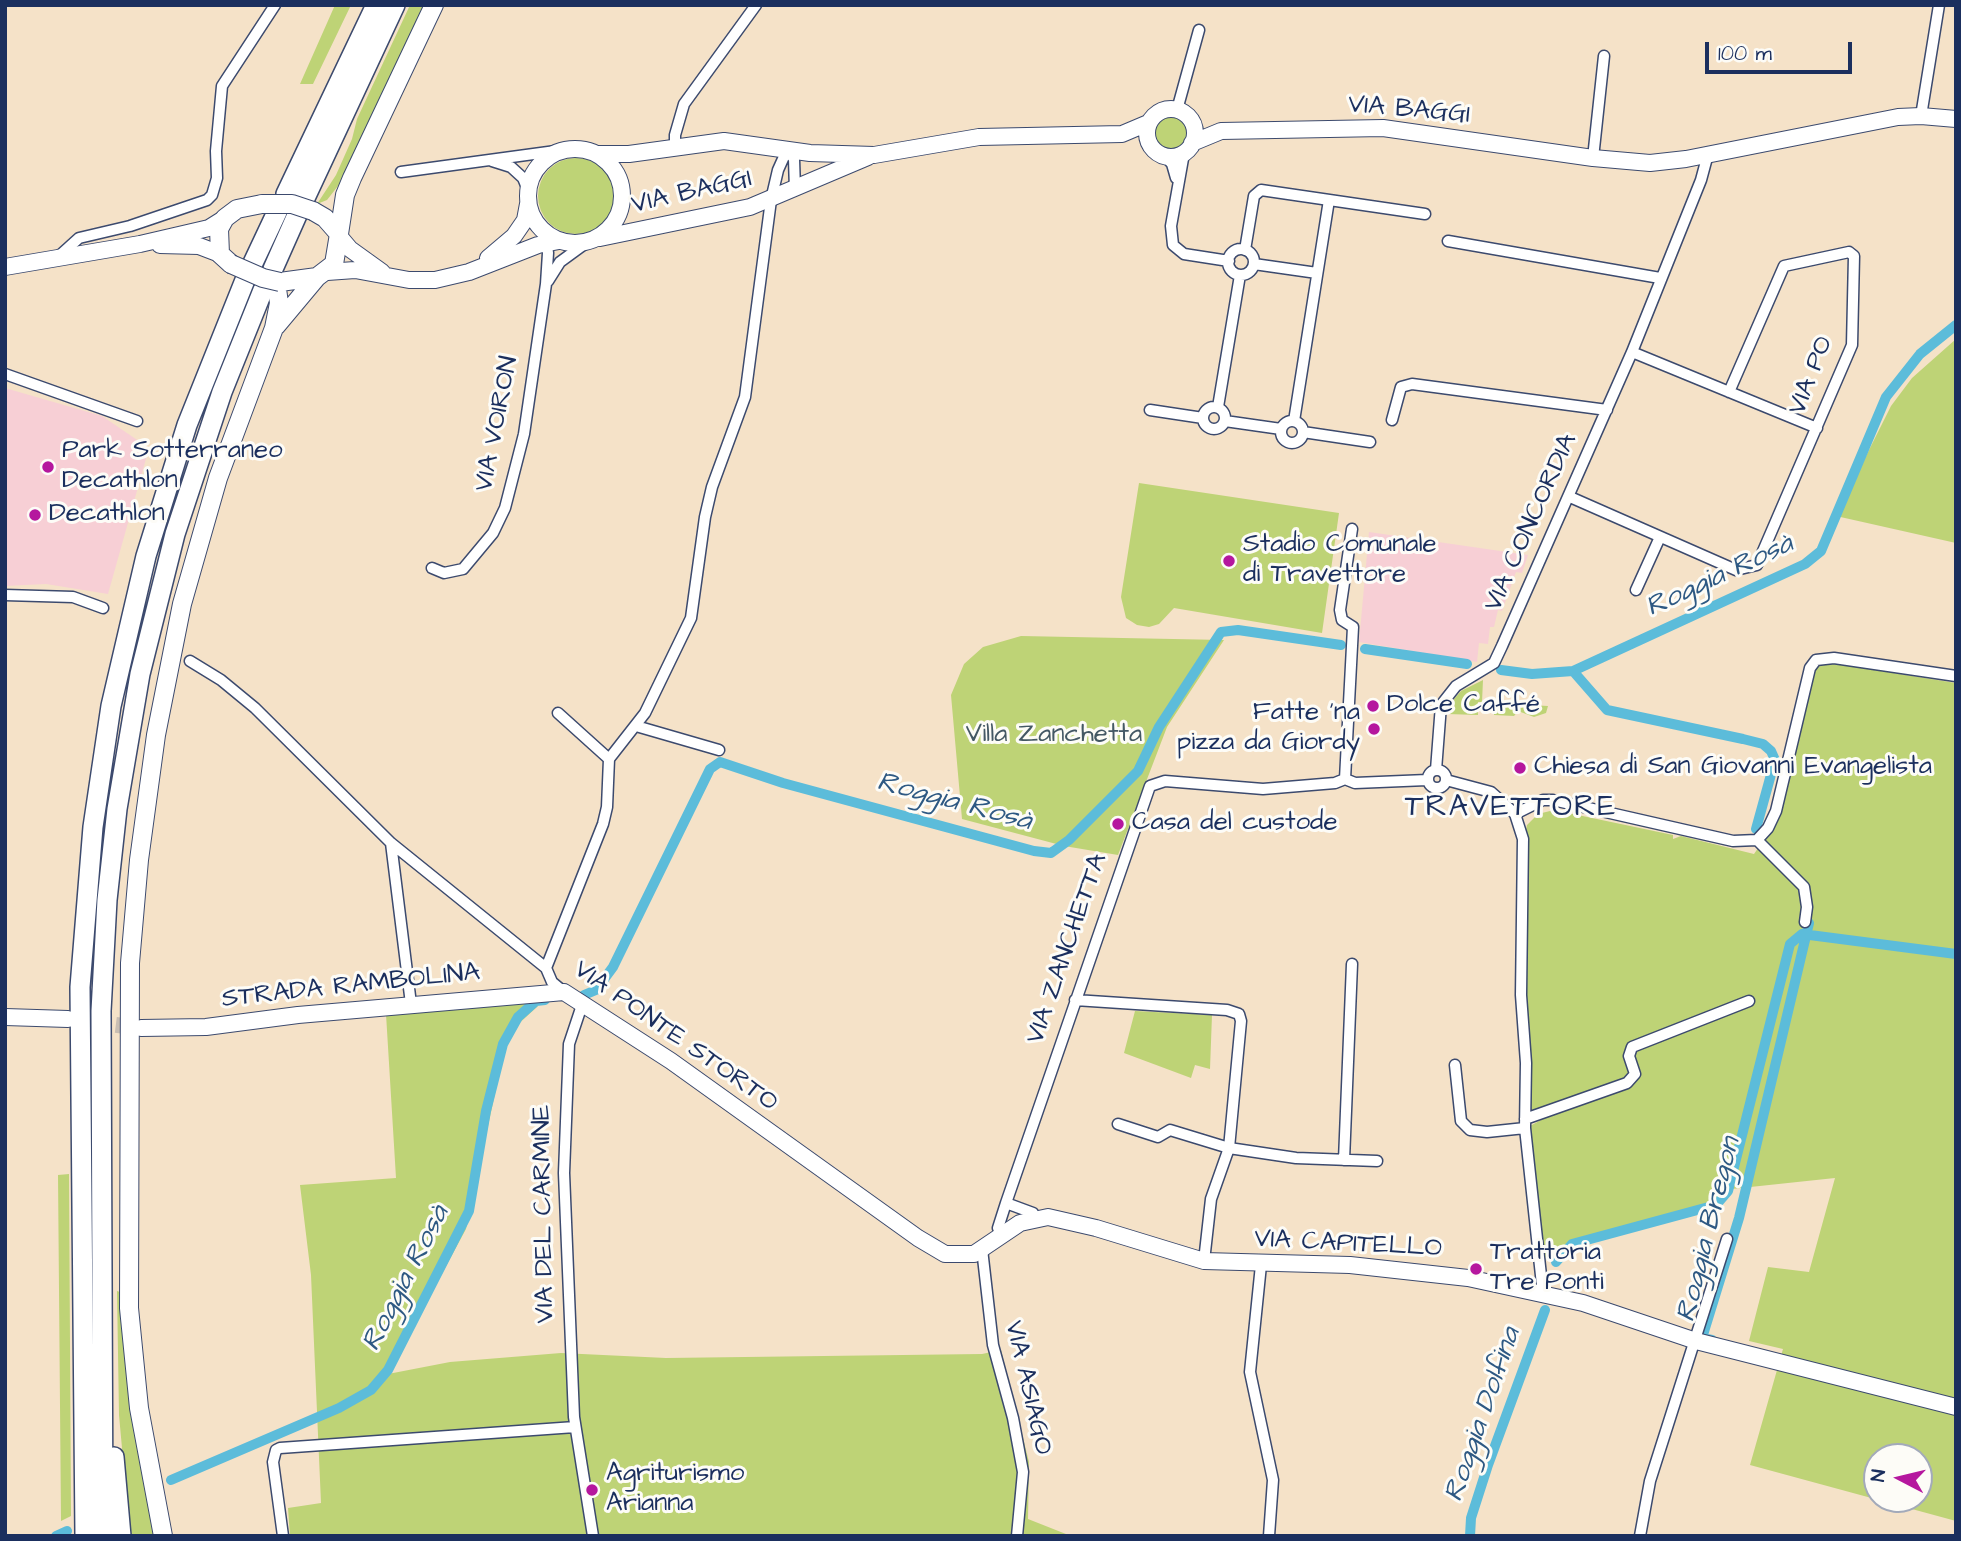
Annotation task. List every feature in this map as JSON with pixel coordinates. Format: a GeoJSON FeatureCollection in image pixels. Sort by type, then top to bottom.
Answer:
{"type":"FeatureCollection","features":[{"type":"Feature","properties":{"kind":"highway"},"geometry":{"type":"LineString","coordinates":[[103,1536],[100,1115],[104,953],[112,855],[124,761],[156,601],[204,441],[265,279],[376,5]]}},
{"type":"Feature","properties":{"kind":"highway"},"geometry":{"type":"LineString","coordinates":[[295,207],[395,5]]}},
{"type":"Feature","properties":{"kind":"highway"},"geometry":{"type":"LineString","coordinates":[[85,1536],[80,987],[94,816],[116,682],[146,556],[191,413],[265,279]]}},
{"type":"Feature","properties":{"kind":"highway"},"geometry":{"type":"LineString","coordinates":[[104,953],[108,1013],[110,1387],[121,1536]]}},
{"type":"Feature","properties":{"kind":"main road"},"geometry":{"type":"LineString","coordinates":[[274,328],[337,256],[345,195],[435,5]]}},
{"type":"Feature","properties":{"kind":"main road","name":"VIA BAGGI"},"geometry":{"type":"LineString","coordinates":[[1122,134],[1149,124],[1157,113],[1177,110],[1192,121],[1220,131],[1383,128],[1593,158],[1650,163],[1845,126],[1922,116],[1956,119]]}},
{"type":"Feature","properties":{"kind":"main road"},"geometry":{"type":"LineString","coordinates":[[1188,148],[1195,132],[1192,121]]}},
{"type":"Feature","properties":{"kind":"main road"},"geometry":{"type":"LineString","coordinates":[[1149,124],[1149,142]]}},
{"type":"Feature","properties":{"kind":"main road","name":"VIA BAGGI"},"geometry":{"type":"LineString","coordinates":[[469,272],[500,250],[514,236],[525,220],[528,197],[540,164],[563,150],[621,154],[724,141],[787,150],[874,155],[979,137],[1122,134],[1149,142],[1165,156],[1188,148],[1220,131]]}},
{"type":"Feature","properties":{"kind":"main road","name":"VIA BAGGI"},"geometry":{"type":"LineString","coordinates":[[592,240],[616,220],[623,196],[616,171],[597,154]]}},
{"type":"Feature","properties":{"kind":"main road","name":"VIA BAGGI"},"geometry":{"type":"LineString","coordinates":[[322,274],[355,270],[408,280],[435,280],[469,272],[551,239],[592,240],[750,208],[874,155]]}},
{"type":"Feature","properties":{"kind":"main road"},"geometry":{"type":"LineString","coordinates":[[5,267],[140,244],[209,228],[237,209],[325,206],[341,194],[352,178]]}},
{"type":"Feature","properties":{"kind":"main road"},"geometry":{"type":"LineString","coordinates":[[528,197],[531,215],[551,239]]}},
{"type":"Feature","properties":{"kind":"main road"},"geometry":{"type":"LineString","coordinates":[[295,207],[325,218],[339,235]]}},
{"type":"Feature","properties":{"kind":"main road"},"geometry":{"type":"LineString","coordinates":[[225,218],[217,237],[226,259]]}},
{"type":"Feature","properties":{"kind":"main road","name":"VIA BAGGI"},"geometry":{"type":"LineString","coordinates":[[339,235],[350,249],[387,275]]}},
{"type":"Feature","properties":{"kind":"main road"},"geometry":{"type":"LineString","coordinates":[[140,244],[199,246],[265,279],[322,274]]}},
{"type":"Feature","properties":{"kind":"main road"},"geometry":{"type":"LineString","coordinates":[[163,1536],[139,1408],[129,1308],[130,963],[139,860],[156,735],[182,604],[218,478],[274,328],[279,303],[265,279]]}},
{"type":"Feature","properties":{"kind":"main road","name":"STRADA RAMBOLINA"},"geometry":{"type":"LineString","coordinates":[[141,1028],[206,1027],[411,1004],[564,992]]}},
{"type":"Feature","properties":{"kind":"main road","name":"VIA PONTE STORTO"},"geometry":{"type":"LineString","coordinates":[[564,992],[583,1002],[929,1246],[945,1254],[964,1255],[982,1249],[1001,1234]]}},
{"type":"Feature","properties":{"kind":"main road"},"geometry":{"type":"LineString","coordinates":[[5,1017],[68,1019]]}},
{"type":"Feature","properties":{"kind":"main road","name":"VIA CAPITELLO"},"geometry":{"type":"LineString","coordinates":[[1001,1234],[1036,1218],[1057,1217],[1204,1261],[1261,1265],[1350,1265],[1409,1270],[1543,1294],[1583,1303],[1696,1341],[1956,1407]]}},
{"type":"Feature","properties":{"kind":"street"},"geometry":{"type":"LineString","coordinates":[[58,257],[79,238],[130,226],[207,201],[212,195],[217,178],[216,151],[222,86],[275,5]]}},
{"type":"Feature","properties":{"kind":"street"},"geometry":{"type":"LineString","coordinates":[[676,146],[675,135],[684,104],[756,5]]}},
{"type":"Feature","properties":{"kind":"street"},"geometry":{"type":"LineString","coordinates":[[1922,116],[1939,5]]}},
{"type":"Feature","properties":{"kind":"street"},"geometry":{"type":"LineString","coordinates":[[1177,110],[1199,30]]}},
{"type":"Feature","properties":{"kind":"street"},"geometry":{"type":"LineString","coordinates":[[1593,158],[1604,57]]}},
{"type":"Feature","properties":{"kind":"street"},"geometry":{"type":"LineString","coordinates":[[1188,148],[1177,181],[1171,226],[1173,245],[1184,254],[1229,261]]}},
{"type":"Feature","properties":{"kind":"street","name":"VIA BAGGI"},"geometry":{"type":"LineString","coordinates":[[401,172],[563,150]]}},
{"type":"Feature","properties":{"kind":"street"},"geometry":{"type":"LineString","coordinates":[[546,968],[603,824],[607,807],[609,759],[636,726],[691,618],[707,507],[745,397],[771,200],[778,170],[787,150],[794,159],[795,190]]}},
{"type":"Feature","properties":{"kind":"street","name":"VIA CONCORDIA"},"geometry":{"type":"LineString","coordinates":[[1436,770],[1441,705],[1456,686],[1494,663],[1570,497],[1632,352],[1701,180],[1708,154]]}},
{"type":"Feature","properties":{"kind":"street"},"geometry":{"type":"LineString","coordinates":[[1165,156],[1172,164],[1177,181]]}},
{"type":"Feature","properties":{"kind":"street"},"geometry":{"type":"LineString","coordinates":[[490,160],[511,167],[523,178],[528,197]]}},
{"type":"Feature","properties":{"kind":"street"},"geometry":{"type":"LineString","coordinates":[[1245,250],[1257,191],[1425,214]]}},
{"type":"Feature","properties":{"kind":"street"},"geometry":{"type":"LineString","coordinates":[[1294,421],[1329,200]]}},
{"type":"Feature","properties":{"kind":"street","name":"VIA VOIRON"},"geometry":{"type":"LineString","coordinates":[[432,568],[444,573],[463,569],[493,533],[505,508],[524,434],[551,239]]}},
{"type":"Feature","properties":{"kind":"street","name":"VIA VOIRON"},"geometry":{"type":"LineString","coordinates":[[546,284],[560,262],[592,240]]}},
{"type":"Feature","properties":{"kind":"street"},"geometry":{"type":"LineString","coordinates":[[1448,241],[1660,278]]}},
{"type":"Feature","properties":{"kind":"street"},"geometry":{"type":"LineString","coordinates":[[525,250],[535,252],[548,264]]}},
{"type":"Feature","properties":{"kind":"street"},"geometry":{"type":"LineString","coordinates":[[1245,250],[1251,254],[1254,264],[1248,273],[1240,275],[1233,272],[1229,261],[1234,251],[1245,250]]}},
{"type":"Feature","properties":{"kind":"street","name":"VIA PO"},"geometry":{"type":"LineString","coordinates":[[1570,497],[1736,570],[1757,565],[1852,345],[1854,256],[1849,251],[1784,265],[1730,392]]}},
{"type":"Feature","properties":{"kind":"street"},"geometry":{"type":"LineString","coordinates":[[1254,264],[1317,273]]}},
{"type":"Feature","properties":{"kind":"street"},"geometry":{"type":"LineString","coordinates":[[1218,407],[1240,275]]}},
{"type":"Feature","properties":{"kind":"street"},"geometry":{"type":"LineString","coordinates":[[1632,352],[1817,428]]}},
{"type":"Feature","properties":{"kind":"street"},"geometry":{"type":"LineString","coordinates":[[5,374],[137,421]]}},
{"type":"Feature","properties":{"kind":"street"},"geometry":{"type":"LineString","coordinates":[[1392,420],[1401,387],[1412,383],[1607,410]]}},
{"type":"Feature","properties":{"kind":"street"},"geometry":{"type":"LineString","coordinates":[[1203,418],[1209,408],[1218,407]]}},
{"type":"Feature","properties":{"kind":"street"},"geometry":{"type":"LineString","coordinates":[[1218,407],[1225,414],[1225,421]]}},
{"type":"Feature","properties":{"kind":"street"},"geometry":{"type":"LineString","coordinates":[[1150,410],[1203,418]]}},
{"type":"Feature","properties":{"kind":"street"},"geometry":{"type":"LineString","coordinates":[[1203,418],[1207,426],[1214,429],[1225,421],[1281,429]]}},
{"type":"Feature","properties":{"kind":"street"},"geometry":{"type":"LineString","coordinates":[[1294,421],[1300,425],[1303,432],[1300,439],[1291,443],[1282,437],[1281,429],[1286,422],[1294,421]]}},
{"type":"Feature","properties":{"kind":"street"},"geometry":{"type":"LineString","coordinates":[[1303,432],[1370,442]]}},
{"type":"Feature","properties":{"kind":"street"},"geometry":{"type":"LineString","coordinates":[[1345,779],[1353,627],[1342,620],[1340,610],[1352,529]]}},
{"type":"Feature","properties":{"kind":"street"},"geometry":{"type":"LineString","coordinates":[[1636,590],[1660,537]]}},
{"type":"Feature","properties":{"kind":"street"},"geometry":{"type":"LineString","coordinates":[[5,595],[73,597],[103,608]]}},
{"type":"Feature","properties":{"kind":"street"},"geometry":{"type":"LineString","coordinates":[[1515,814],[1543,800],[1553,800],[1734,841],[1757,840],[1768,828],[1776,811],[1810,668],[1816,660],[1834,658],[1956,676]]}},
{"type":"Feature","properties":{"kind":"street","name":"VIA PONTE STORTO"},"geometry":{"type":"LineString","coordinates":[[190,661],[221,680],[255,708],[391,843],[546,968],[552,982],[564,992]]}},
{"type":"Feature","properties":{"kind":"street"},"geometry":{"type":"LineString","coordinates":[[558,713],[609,759]]}},
{"type":"Feature","properties":{"kind":"street"},"geometry":{"type":"LineString","coordinates":[[636,726],[719,750]]}},
{"type":"Feature","properties":{"kind":"street"},"geometry":{"type":"LineString","coordinates":[[1436,770],[1443,773],[1446,780],[1437,789],[1429,785],[1427,780],[1430,773],[1436,770]]}},
{"type":"Feature","properties":{"kind":"street","name":"VIA ZANCHETTA"},"geometry":{"type":"LineString","coordinates":[[1001,1234],[998,1228],[1006,1203],[1150,786],[1165,781],[1263,789],[1335,783],[1345,779],[1355,783],[1427,780]]}},
{"type":"Feature","properties":{"kind":"street"},"geometry":{"type":"LineString","coordinates":[[1446,780],[1491,792],[1515,814],[1523,839],[1521,995],[1525,1124],[1543,1294]]}},
{"type":"Feature","properties":{"kind":"street"},"geometry":{"type":"LineString","coordinates":[[1757,840],[1804,887],[1807,907],[1805,922]]}},
{"type":"Feature","properties":{"kind":"street"},"geometry":{"type":"LineString","coordinates":[[391,843],[411,1004]]}},
{"type":"Feature","properties":{"kind":"street"},"geometry":{"type":"LineString","coordinates":[[1344,1160],[1352,964]]}},
{"type":"Feature","properties":{"kind":"street"},"geometry":{"type":"LineString","coordinates":[[1075,1000],[1227,1010],[1239,1014],[1229,1148],[1211,1199],[1204,1261]]}},
{"type":"Feature","properties":{"kind":"street"},"geometry":{"type":"LineString","coordinates":[[1455,1065],[1461,1121],[1470,1130],[1487,1132],[1525,1124],[1627,1083],[1634,1074],[1629,1056],[1632,1047],[1749,1001]]}},
{"type":"Feature","properties":{"kind":"street","name":"VIA DEL CARMINE"},"geometry":{"type":"LineString","coordinates":[[583,1002],[569,1044],[565,1110],[566,1249],[575,1427],[593,1536]]}},
{"type":"Feature","properties":{"kind":"street"},"geometry":{"type":"LineString","coordinates":[[1118,1124],[1158,1137],[1170,1130],[1229,1148],[1296,1158],[1377,1161]]}},
{"type":"Feature","properties":{"kind":"street","name":"VIA CAPITELLO"},"geometry":{"type":"LineString","coordinates":[[1006,1203],[1033,1213],[1036,1218]]}},
{"type":"Feature","properties":{"kind":"street"},"geometry":{"type":"LineString","coordinates":[[1640,1536],[1650,1480],[1727,1239]]}},
{"type":"Feature","properties":{"kind":"street","name":"VIA ASIAGO"},"geometry":{"type":"LineString","coordinates":[[982,1249],[993,1345],[1013,1418],[1023,1472],[1017,1536]]}},
{"type":"Feature","properties":{"kind":"street"},"geometry":{"type":"LineString","coordinates":[[1261,1265],[1250,1371],[1273,1480],[1269,1536]]}},
{"type":"Feature","properties":{"kind":"street"},"geometry":{"type":"LineString","coordinates":[[283,1536],[273,1462],[275,1450],[280,1448],[575,1427]]}},
{"type":"Feature","properties":{"kind":"shaded area"},"geometry":{"type":"Polygon","coordinates":[[[5,388],[102,416],[149,448],[108,594],[46,584],[5,586],[5,388]]]}},
{"type":"Feature","properties":{"kind":"shaded area"},"geometry":{"type":"Polygon","coordinates":[[[1369,532],[1528,555],[1522,573],[1516,572],[1502,611],[1498,610],[1494,627],[1490,627],[1488,644],[1479,643],[1477,662],[1359,642],[1369,532]]]}},
{"type":"Feature","properties":{"kind":"green space"},"geometry":{"type":"Polygon","coordinates":[[[335,5],[351,5],[313,84],[300,84],[335,5]]]}},
{"type":"Feature","properties":{"kind":"green space"},"geometry":{"type":"Polygon","coordinates":[[[410,5],[427,5],[345,177],[327,200],[317,204],[336,175],[352,139],[357,119],[410,5]]]}},
{"type":"Feature","properties":{"kind":"green space"},"geometry":{"type":"Polygon","coordinates":[[[1171,115],[1184,120],[1189,133],[1184,146],[1171,151],[1158,146],[1153,133],[1158,120],[1171,115]]]}},
{"type":"Feature","properties":{"kind":"green space"},"geometry":{"type":"Polygon","coordinates":[[[576,158],[591,161],[603,169],[611,181],[614,196],[611,211],[603,223],[591,231],[576,234],[561,231],[549,223],[541,211],[538,196],[541,181],[549,169],[561,161],[576,158]]]}},
{"type":"Feature","properties":{"kind":"green space"},"geometry":{"type":"Polygon","coordinates":[[[1956,339],[1956,543],[1836,516],[1891,406],[1912,378],[1956,339]]]}},
{"type":"Feature","properties":{"kind":"green space","name":"Stadio Comunale di Travettore"},"geometry":{"type":"Polygon","coordinates":[[[1139,483],[1339,513],[1322,633],[1174,608],[1159,624],[1149,627],[1137,625],[1126,618],[1121,597],[1139,483]]]}},
{"type":"Feature","properties":{"kind":"green space","name":"Villa Zanchetta"},"geometry":{"type":"Polygon","coordinates":[[[1021,636],[1224,640],[1167,727],[1118,855],[1064,846],[962,819],[951,695],[964,664],[983,647],[1021,636]]]}},
{"type":"Feature","properties":{"kind":"green space"},"geometry":{"type":"Polygon","coordinates":[[[1824,662],[1956,683],[1956,1521],[1927,1513],[1933,1513],[1933,1443],[1863,1443],[1863,1496],[1750,1465],[1783,1349],[1749,1341],[1768,1267],[1809,1272],[1835,1178],[1722,1190],[1710,1207],[1561,1247],[1553,1260],[1539,1255],[1530,1162],[1530,1126],[1550,1115],[1632,1086],[1628,1077],[1530,1112],[1523,944],[1523,844],[1527,825],[1538,814],[1554,810],[1673,835],[1673,839],[1681,836],[1754,854],[1775,823],[1811,670],[1824,662]]]}},
{"type":"Feature","properties":{"kind":"green space"},"geometry":{"type":"Polygon","coordinates":[[[1483,680],[1482,702],[1478,702],[1478,715],[1447,714],[1449,705],[1461,691],[1483,680]]]}},
{"type":"Feature","properties":{"kind":"green space"},"geometry":{"type":"Polygon","coordinates":[[[1494,703],[1548,706],[1546,713],[1534,717],[1518,711],[1514,716],[1494,715],[1494,703]]]}},
{"type":"Feature","properties":{"kind":"green space"},"geometry":{"type":"Polygon","coordinates":[[[530,996],[538,1006],[514,1028],[503,1056],[466,1229],[388,1374],[450,1362],[561,1353],[666,1358],[982,1354],[1001,1350],[1029,1462],[1028,1519],[1071,1536],[290,1536],[288,1508],[321,1503],[311,1275],[300,1185],[396,1178],[386,1014],[530,996]]]}},
{"type":"Feature","properties":{"kind":"green space"},"geometry":{"type":"Polygon","coordinates":[[[1135,1011],[1212,1015],[1210,1069],[1195,1065],[1191,1078],[1124,1053],[1135,1011]]]}},
{"type":"Feature","properties":{"kind":"green space"},"geometry":{"type":"Polygon","coordinates":[[[69,1174],[71,1516],[61,1521],[58,1175],[69,1174]]]}},
{"type":"Feature","properties":{"kind":"green space"},"geometry":{"type":"Polygon","coordinates":[[[117,1291],[120,1292],[128,1390],[154,1536],[130,1536],[119,1415],[117,1291]]]}},
{"type":"Feature","properties":{"kind":"waterway","name":"Roggia Rosà"},"geometry":{"type":"LineString","coordinates":[[1501,670],[1532,674],[1573,671],[1805,564],[1821,551],[1886,397],[1920,354],[1956,325]]}},
{"type":"Feature","properties":{"kind":"waterway","name":"Roggia Rosà"},"geometry":{"type":"LineString","coordinates":[[584,995],[596,990],[613,967],[710,769],[720,762],[783,783],[1034,851],[1051,853],[1069,840],[1138,771],[1159,727],[1221,632],[1238,630],[1341,645]]}},
{"type":"Feature","properties":{"kind":"waterway","name":"Roggia Rosà"},"geometry":{"type":"LineString","coordinates":[[1365,649],[1467,664]]}},
{"type":"Feature","properties":{"kind":"waterway","name":"Roggia Bregon"},"geometry":{"type":"LineString","coordinates":[[1573,671],[1607,710],[1763,744],[1771,751],[1775,760],[1756,829]]}},
{"type":"Feature","properties":{"kind":"waterway","name":"Roggia Bregon"},"geometry":{"type":"LineString","coordinates":[[1712,1340],[1702,1338],[1739,1218],[1809,923]]}},
{"type":"Feature","properties":{"kind":"waterway","name":"Roggia Dolfina"},"geometry":{"type":"LineString","coordinates":[[1556,1262],[1572,1244],[1716,1205],[1728,1191],[1790,944],[1802,934],[1956,954]]}},
{"type":"Feature","properties":{"kind":"waterway","name":"Roggia Rosà"},"geometry":{"type":"LineString","coordinates":[[171,1480],[339,1408],[371,1390],[388,1370],[469,1211],[486,1111],[503,1044],[518,1017],[536,1001],[545,1000]]}},
{"type":"Feature","properties":{"kind":"waterway","name":"Roggia Dolfina"},"geometry":{"type":"LineString","coordinates":[[1470,1536],[1471,1518],[1488,1465],[1545,1310]]}},
{"type":"Feature","properties":{"kind":"waterway","name":"Roggia Rosà"},"geometry":{"type":"LineString","coordinates":[[56,1536],[67,1531]]}},
{"type":"Feature","properties":{"kind":"tunnel"},"geometry":{"type":"LineString","coordinates":[[92,1022],[141,1028]]}},
{"type":"Feature","properties":{"kind":"place","name":"Park Sotterraneo Decathlon"},"geometry":{"type":"Point","coordinates":[48,467]}},
{"type":"Feature","properties":{"kind":"place","name":"Decathlon"},"geometry":{"type":"Point","coordinates":[35,515]}},
{"type":"Feature","properties":{"kind":"place","name":"Stadio Comunale di Travettore"},"geometry":{"type":"Point","coordinates":[1229,561]}},
{"type":"Feature","properties":{"kind":"place","name":"Dolce Caffé"},"geometry":{"type":"Point","coordinates":[1373,706]}},
{"type":"Feature","properties":{"kind":"place","name":"Fatte 'na pizza da Giordy"},"geometry":{"type":"Point","coordinates":[1374,729]}},
{"type":"Feature","properties":{"kind":"place","name":"Chiesa di San Giovanni Evangelista"},"geometry":{"type":"Point","coordinates":[1520,768]}},
{"type":"Feature","properties":{"kind":"place","name":"Casa del custode"},"geometry":{"type":"Point","coordinates":[1118,824]}},
{"type":"Feature","properties":{"kind":"place","name":"Trattoria Tre Ponti"},"geometry":{"type":"Point","coordinates":[1476,1269]}},
{"type":"Feature","properties":{"kind":"place","name":"Agriturismo Arianna"},"geometry":{"type":"Point","coordinates":[592,1490]}},
{"type":"Feature","properties":{"kind":"district","name":"TRAVETTORE"},"geometry":{"type":"Point","coordinates":[1511,809]}}]}
